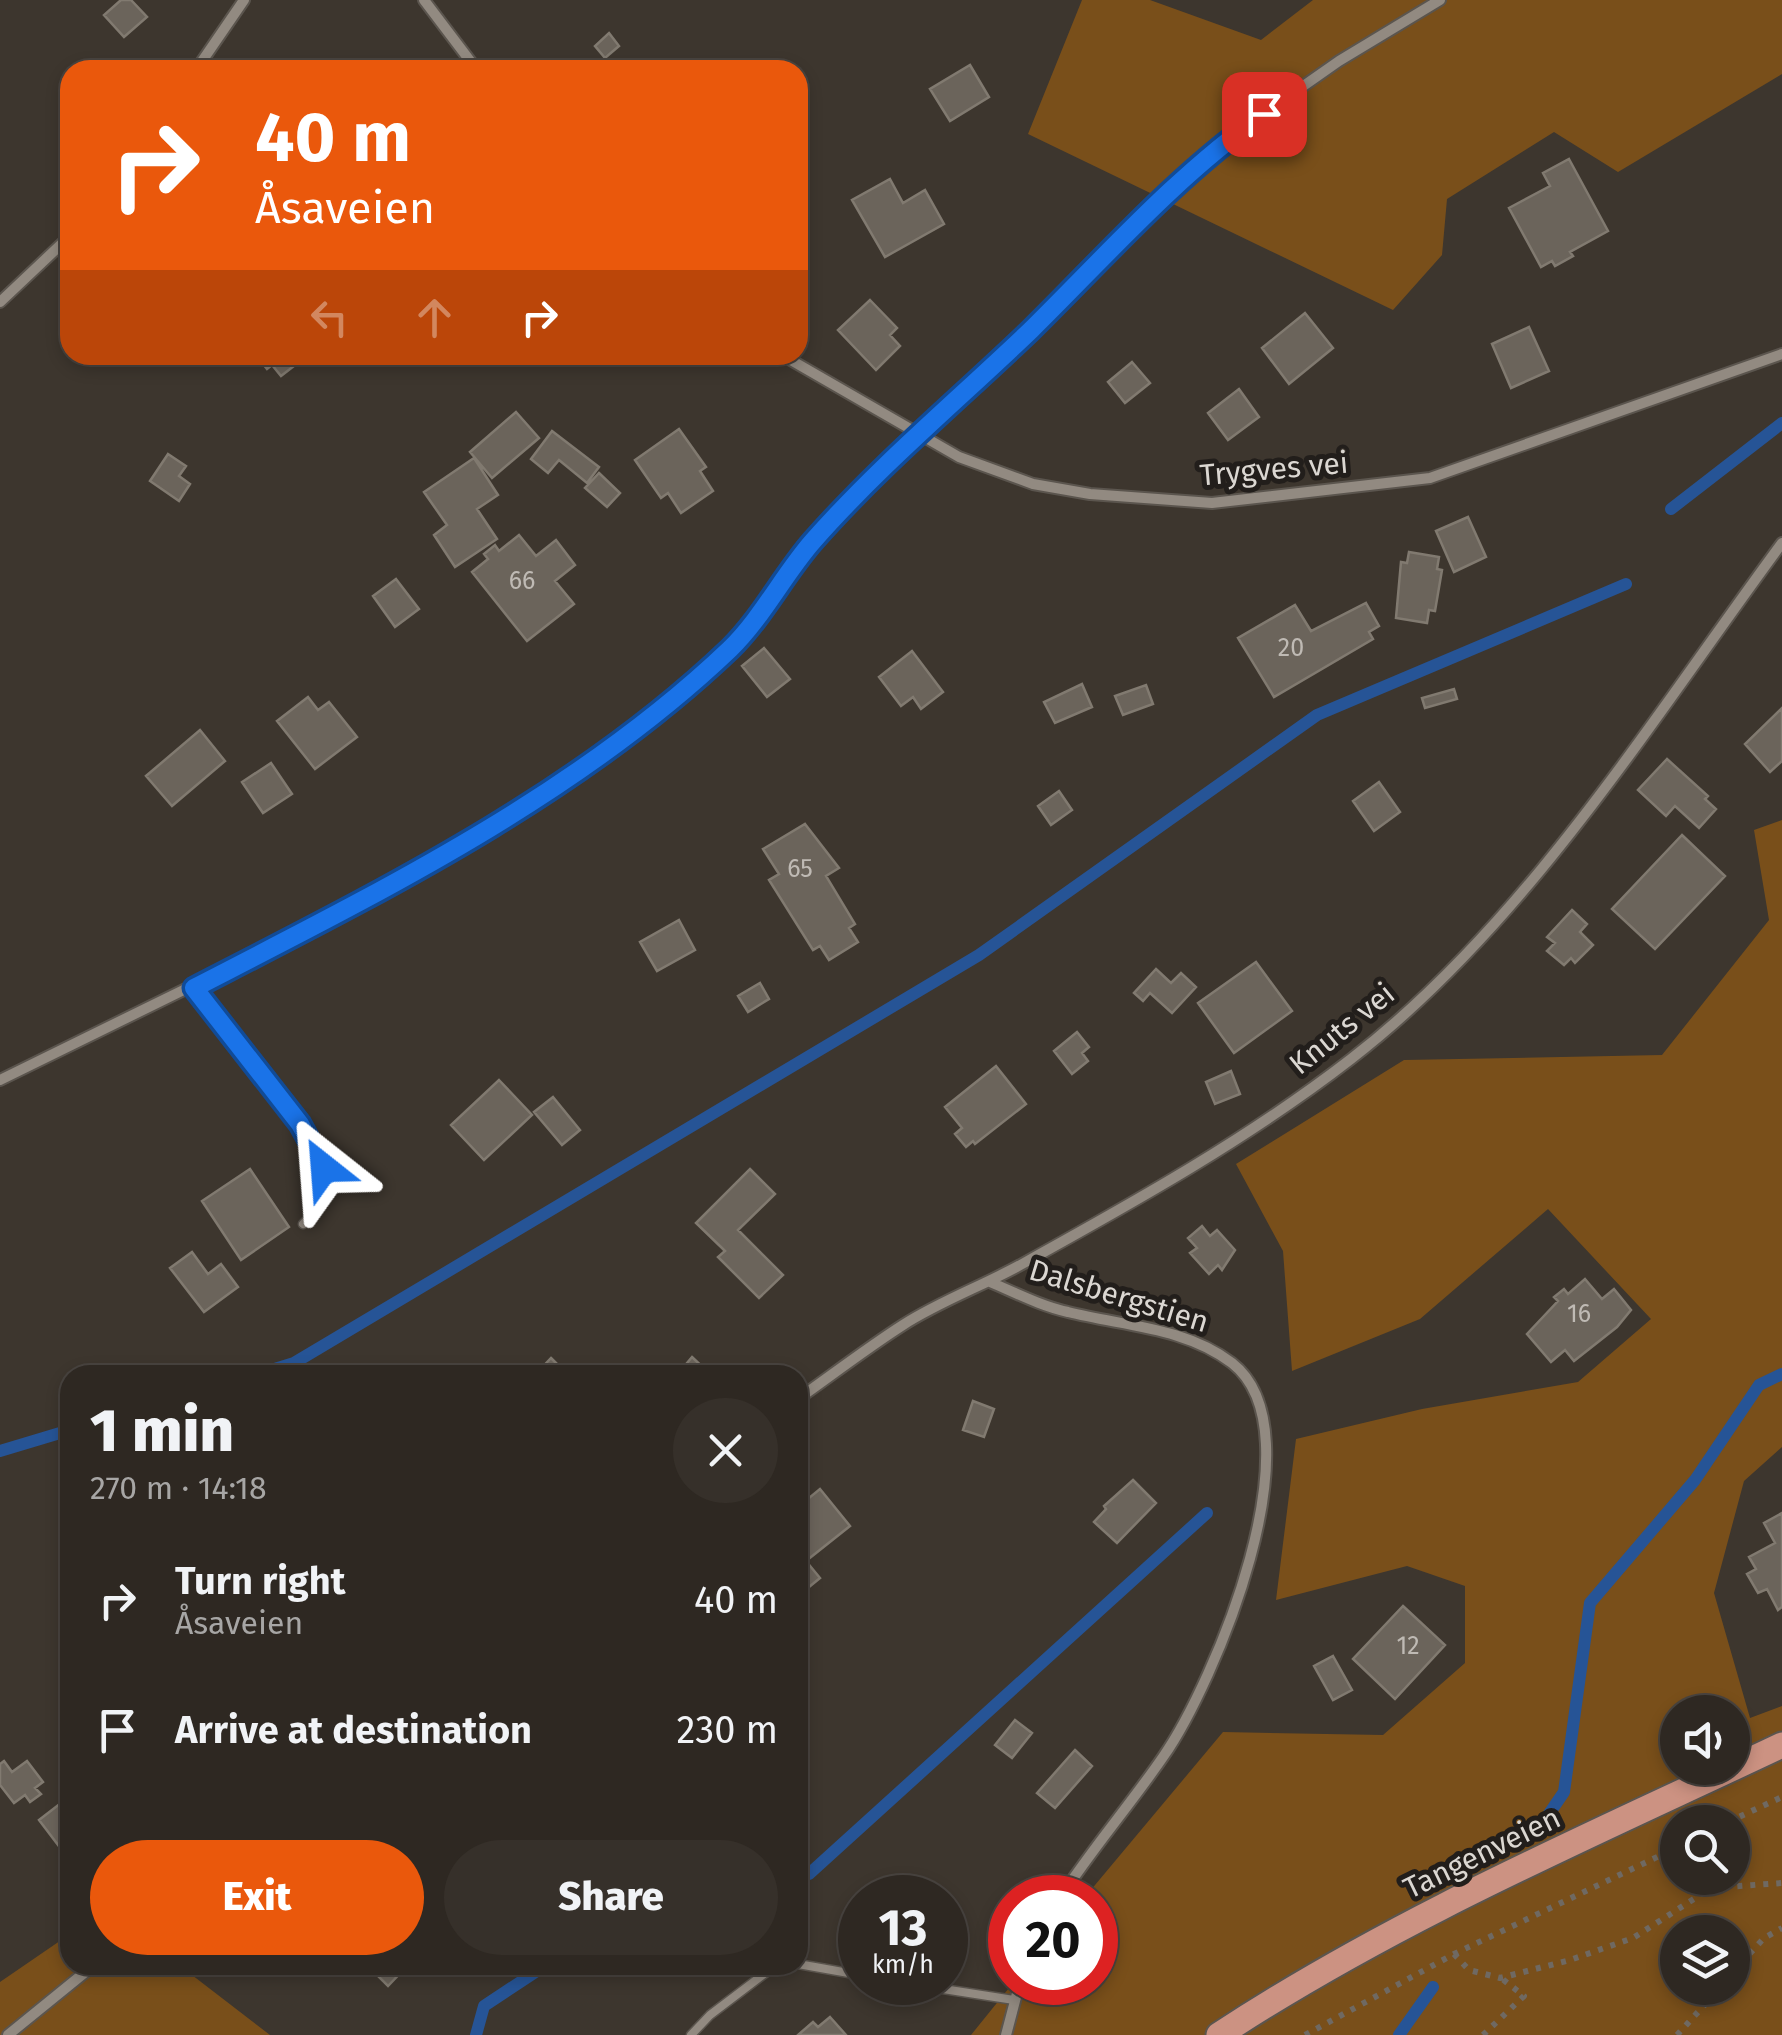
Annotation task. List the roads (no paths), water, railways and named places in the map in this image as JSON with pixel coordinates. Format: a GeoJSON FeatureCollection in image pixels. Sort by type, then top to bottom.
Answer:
{"type":"FeatureCollection","features":[{"type":"Feature","properties":{"kind":"main road","name":"Tangenveien"},"geometry":{"type":"LineString","coordinates":[[1219,2035],[1337,1963],[1428,1915],[1782,1745]]}},
{"type":"Feature","properties":{"kind":"street"},"geometry":{"type":"LineString","coordinates":[[203,60],[244,0]]}},
{"type":"Feature","properties":{"kind":"street"},"geometry":{"type":"LineString","coordinates":[[424,0],[469,60]]}},
{"type":"Feature","properties":{"kind":"street"},"geometry":{"type":"LineString","coordinates":[[0,1080],[361,903],[503,819],[614,744],[732,647],[812,541],[1138,220],[1239,131],[1339,61],[1440,0]]}},
{"type":"Feature","properties":{"kind":"street"},"geometry":{"type":"LineString","coordinates":[[0,302],[60,245]]}},
{"type":"Feature","properties":{"kind":"street","name":"Trygves vei"},"geometry":{"type":"LineString","coordinates":[[799,365],[959,457],[1033,484],[1090,494],[1212,503],[1430,478],[1502,456],[1782,354]]}},
{"type":"Feature","properties":{"kind":"street","name":"Knuts vei"},"geometry":{"type":"LineString","coordinates":[[808,1392],[906,1323],[990,1282],[1202,1162],[1354,1057],[1413,1005],[1531,883],[1618,772],[1782,543]]}},
{"type":"Feature","properties":{"kind":"street","name":"Dalsbergstien"},"geometry":{"type":"LineString","coordinates":[[990,1282],[1065,1312],[1171,1333],[1207,1346],[1240,1370],[1258,1400],[1267,1434],[1268,1460],[1252,1542],[1211,1672],[1164,1756],[1077,1875]]}},
{"type":"Feature","properties":{"kind":"street"},"geometry":{"type":"LineString","coordinates":[[8,2035],[82,1975]]}},
{"type":"Feature","properties":{"kind":"street"},"geometry":{"type":"LineString","coordinates":[[1006,2035],[1013,2005]]}},
{"type":"Feature","properties":{"kind":"lane"},"geometry":{"type":"LineString","coordinates":[[194,988],[320,1154],[324,1168],[321,1200],[303,1224]]}},
{"type":"Feature","properties":{"kind":"lane"},"geometry":{"type":"LineString","coordinates":[[808,1966],[838,1971]]}},
{"type":"Feature","properties":{"kind":"lane"},"geometry":{"type":"LineString","coordinates":[[692,2035],[710,2015],[763,1975]]}},
{"type":"Feature","properties":{"kind":"waterway"},"geometry":{"type":"LineString","coordinates":[[1671,509],[1782,423]]}},
{"type":"Feature","properties":{"kind":"waterway"},"geometry":{"type":"LineString","coordinates":[[288,1365],[979,955],[1317,715],[1626,584]]}},
{"type":"Feature","properties":{"kind":"waterway"},"geometry":{"type":"LineString","coordinates":[[1540,1827],[1564,1792],[1590,1603],[1695,1480],[1759,1385],[1782,1374]]}},
{"type":"Feature","properties":{"kind":"waterway"},"geometry":{"type":"LineString","coordinates":[[0,1451],[60,1433]]}},
{"type":"Feature","properties":{"kind":"waterway"},"geometry":{"type":"LineString","coordinates":[[808,1874],[1207,1513]]}},
{"type":"Feature","properties":{"kind":"waterway"},"geometry":{"type":"LineString","coordinates":[[476,2035],[484,2006],[531,1975]]}},
{"type":"Feature","properties":{"kind":"waterway"},"geometry":{"type":"LineString","coordinates":[[1399,2035],[1433,1987]]}}]}
